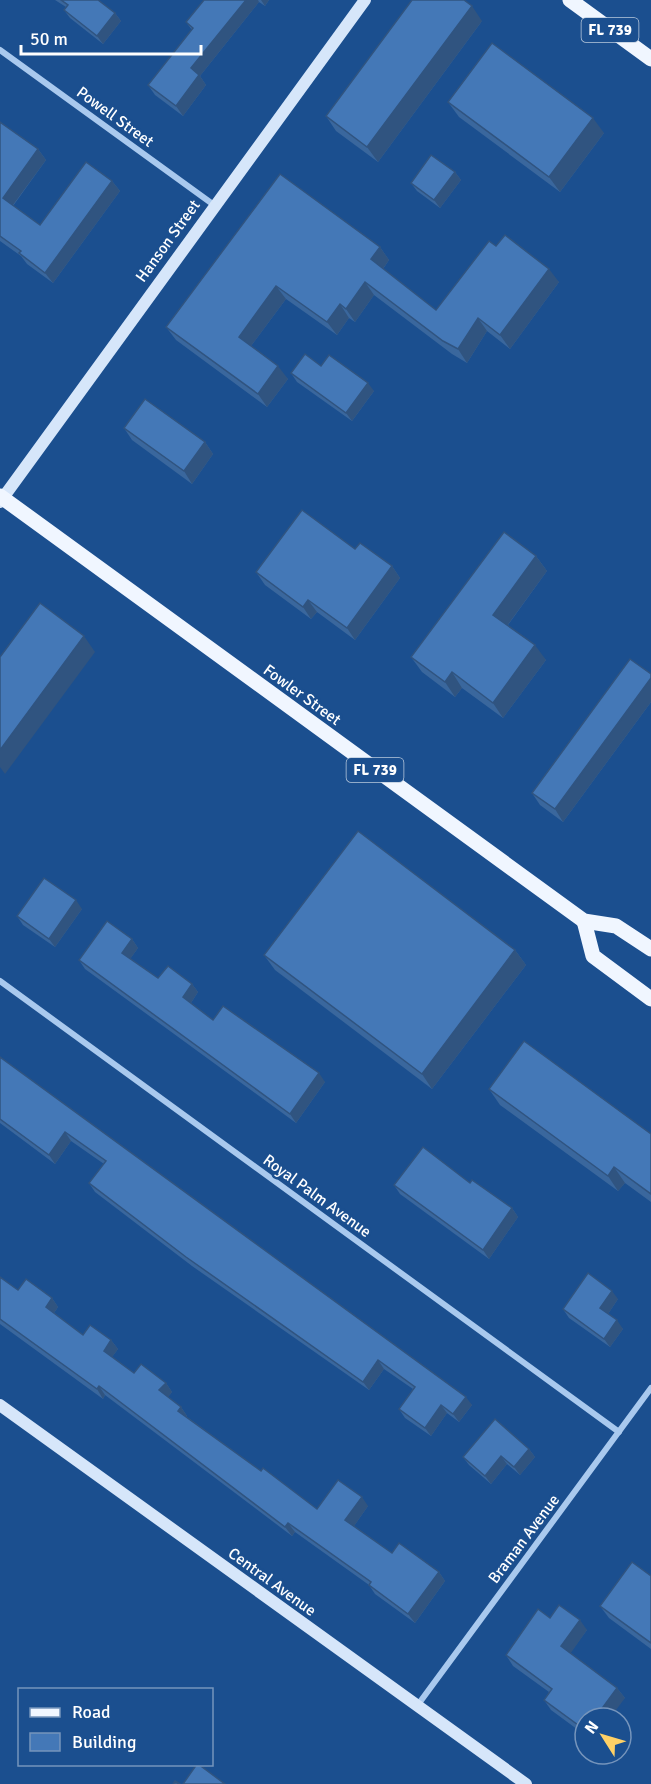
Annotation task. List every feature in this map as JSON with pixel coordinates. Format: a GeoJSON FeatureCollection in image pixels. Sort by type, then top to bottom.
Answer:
{"type":"FeatureCollection","features":[{"type":"Feature","properties":{"kind":"main road","name":"FL 739"},"geometry":{"type":"LineString","coordinates":[[570,0],[651,59]]}},
{"type":"Feature","properties":{"kind":"main road","name":"Fowler Street"},"geometry":{"type":"LineString","coordinates":[[1,499],[584,921],[616,926],[651,949]]}},
{"type":"Feature","properties":{"kind":"main road"},"geometry":{"type":"LineString","coordinates":[[584,921],[593,956],[648,994]]}},
{"type":"Feature","properties":{"kind":"street","name":"Hanson Street"},"geometry":{"type":"LineString","coordinates":[[1,499],[365,0]]}},
{"type":"Feature","properties":{"kind":"street","name":"Powell Street"},"geometry":{"type":"LineString","coordinates":[[0,50],[214,205]]}},
{"type":"Feature","properties":{"kind":"street","name":"Royal Palm Avenue"},"geometry":{"type":"LineString","coordinates":[[0,981],[619,1432]]}},
{"type":"Feature","properties":{"kind":"street","name":"Braman Avenue"},"geometry":{"type":"LineString","coordinates":[[417,1706],[651,1388]]}},
{"type":"Feature","properties":{"kind":"street","name":"Central Avenue"},"geometry":{"type":"LineString","coordinates":[[0,1405],[526,1784]]}},
{"type":"Feature","properties":{"kind":"building"},"geometry":{"type":"Polygon","coordinates":[[[61,0],[98,0],[115,13],[97,36],[64,10],[68,5],[61,0]]]}},
{"type":"Feature","properties":{"kind":"building"},"geometry":{"type":"Polygon","coordinates":[[[204,0],[246,0],[191,68],[199,75],[176,106],[148,85],[193,28],[186,22],[204,0]]]}},
{"type":"Feature","properties":{"kind":"building"},"geometry":{"type":"Polygon","coordinates":[[[412,0],[464,0],[472,6],[367,147],[326,116],[412,0]]]}},
{"type":"Feature","properties":{"kind":"building"},"geometry":{"type":"Polygon","coordinates":[[[492,43],[593,118],[549,177],[448,102],[492,43]]]}},
{"type":"Feature","properties":{"kind":"building"},"geometry":{"type":"Polygon","coordinates":[[[0,122],[38,149],[3,198],[40,225],[86,162],[112,181],[45,273],[0,236],[0,122]]]}},
{"type":"Feature","properties":{"kind":"building"},"geometry":{"type":"Polygon","coordinates":[[[431,155],[455,172],[434,200],[411,183],[431,155]]]}},
{"type":"Feature","properties":{"kind":"building"},"geometry":{"type":"Polygon","coordinates":[[[280,174],[380,247],[371,259],[436,310],[489,241],[496,246],[505,235],[549,269],[500,335],[478,318],[458,349],[443,341],[365,282],[346,309],[340,304],[327,322],[276,286],[239,337],[278,366],[258,394],[166,327],[280,174]]]}},
{"type":"Feature","properties":{"kind":"building"},"geometry":{"type":"Polygon","coordinates":[[[305,354],[321,366],[329,355],[368,383],[346,413],[291,373],[305,354]]]}},
{"type":"Feature","properties":{"kind":"building"},"geometry":{"type":"Polygon","coordinates":[[[145,399],[205,442],[184,471],[124,428],[145,399]]]}},
{"type":"Feature","properties":{"kind":"building"},"geometry":{"type":"Polygon","coordinates":[[[302,510],[355,549],[360,543],[392,566],[347,628],[308,600],[303,607],[256,572],[302,510]]]}},
{"type":"Feature","properties":{"kind":"building"},"geometry":{"type":"Polygon","coordinates":[[[504,532],[536,556],[493,615],[535,645],[493,703],[452,672],[445,682],[411,657],[504,532]]]}},
{"type":"Feature","properties":{"kind":"building"},"geometry":{"type":"Polygon","coordinates":[[[40,603],[84,636],[0,750],[0,657],[40,603]]]}},
{"type":"Feature","properties":{"kind":"building"},"geometry":{"type":"Polygon","coordinates":[[[630,659],[651,674],[651,678],[555,809],[532,793],[630,659]]]}},
{"type":"Feature","properties":{"kind":"building"},"geometry":{"type":"Polygon","coordinates":[[[358,831],[515,950],[422,1074],[264,955],[358,831]]]}},
{"type":"Feature","properties":{"kind":"building"},"geometry":{"type":"Polygon","coordinates":[[[44,878],[76,900],[49,939],[17,916],[44,878]]]}},
{"type":"Feature","properties":{"kind":"building"},"geometry":{"type":"Polygon","coordinates":[[[107,921],[132,939],[122,953],[158,978],[168,966],[192,984],[183,997],[213,1020],[223,1006],[319,1073],[290,1114],[79,960],[107,921]]]}},
{"type":"Feature","properties":{"kind":"building"},"geometry":{"type":"Polygon","coordinates":[[[524,1041],[651,1134],[651,1194],[614,1167],[608,1176],[489,1089],[524,1041]]]}},
{"type":"Feature","properties":{"kind":"building"},"geometry":{"type":"Polygon","coordinates":[[[0,1057],[466,1397],[453,1414],[441,1405],[425,1428],[399,1409],[415,1387],[378,1360],[363,1382],[186,1257],[89,1183],[106,1161],[65,1132],[49,1155],[0,1119],[0,1057]]]}},
{"type":"Feature","properties":{"kind":"building"},"geometry":{"type":"Polygon","coordinates":[[[423,1147],[470,1183],[472,1180],[512,1208],[483,1250],[394,1185],[423,1147]]]}},
{"type":"Feature","properties":{"kind":"building"},"geometry":{"type":"Polygon","coordinates":[[[588,1273],[612,1291],[600,1308],[617,1320],[604,1339],[563,1309],[588,1273]]]}},
{"type":"Feature","properties":{"kind":"building"},"geometry":{"type":"Polygon","coordinates":[[[0,1277],[18,1290],[26,1279],[52,1298],[46,1307],[83,1335],[90,1325],[111,1340],[104,1351],[134,1373],[141,1364],[166,1383],[159,1390],[181,1407],[178,1411],[261,1471],[263,1468],[317,1509],[338,1480],[362,1497],[345,1520],[392,1553],[399,1543],[439,1572],[408,1614],[369,1585],[371,1582],[288,1523],[285,1527],[99,1386],[97,1389],[0,1319],[0,1277]]]}},
{"type":"Feature","properties":{"kind":"building"},"geometry":{"type":"Polygon","coordinates":[[[495,1419],[529,1449],[514,1467],[501,1456],[485,1476],[463,1457],[495,1419]]]}},
{"type":"Feature","properties":{"kind":"building"},"geometry":{"type":"Polygon","coordinates":[[[632,1562],[651,1576],[651,1643],[600,1606],[632,1562]]]}},
{"type":"Feature","properties":{"kind":"building"},"geometry":{"type":"Polygon","coordinates":[[[559,1605],[580,1620],[561,1646],[617,1688],[604,1706],[573,1706],[573,1721],[544,1700],[552,1689],[506,1655],[538,1609],[550,1618],[559,1605]]]}},
{"type":"Feature","properties":{"kind":"building"},"geometry":{"type":"Polygon","coordinates":[[[196,1766],[201,1766],[225,1784],[183,1784],[196,1766]]]}}]}
